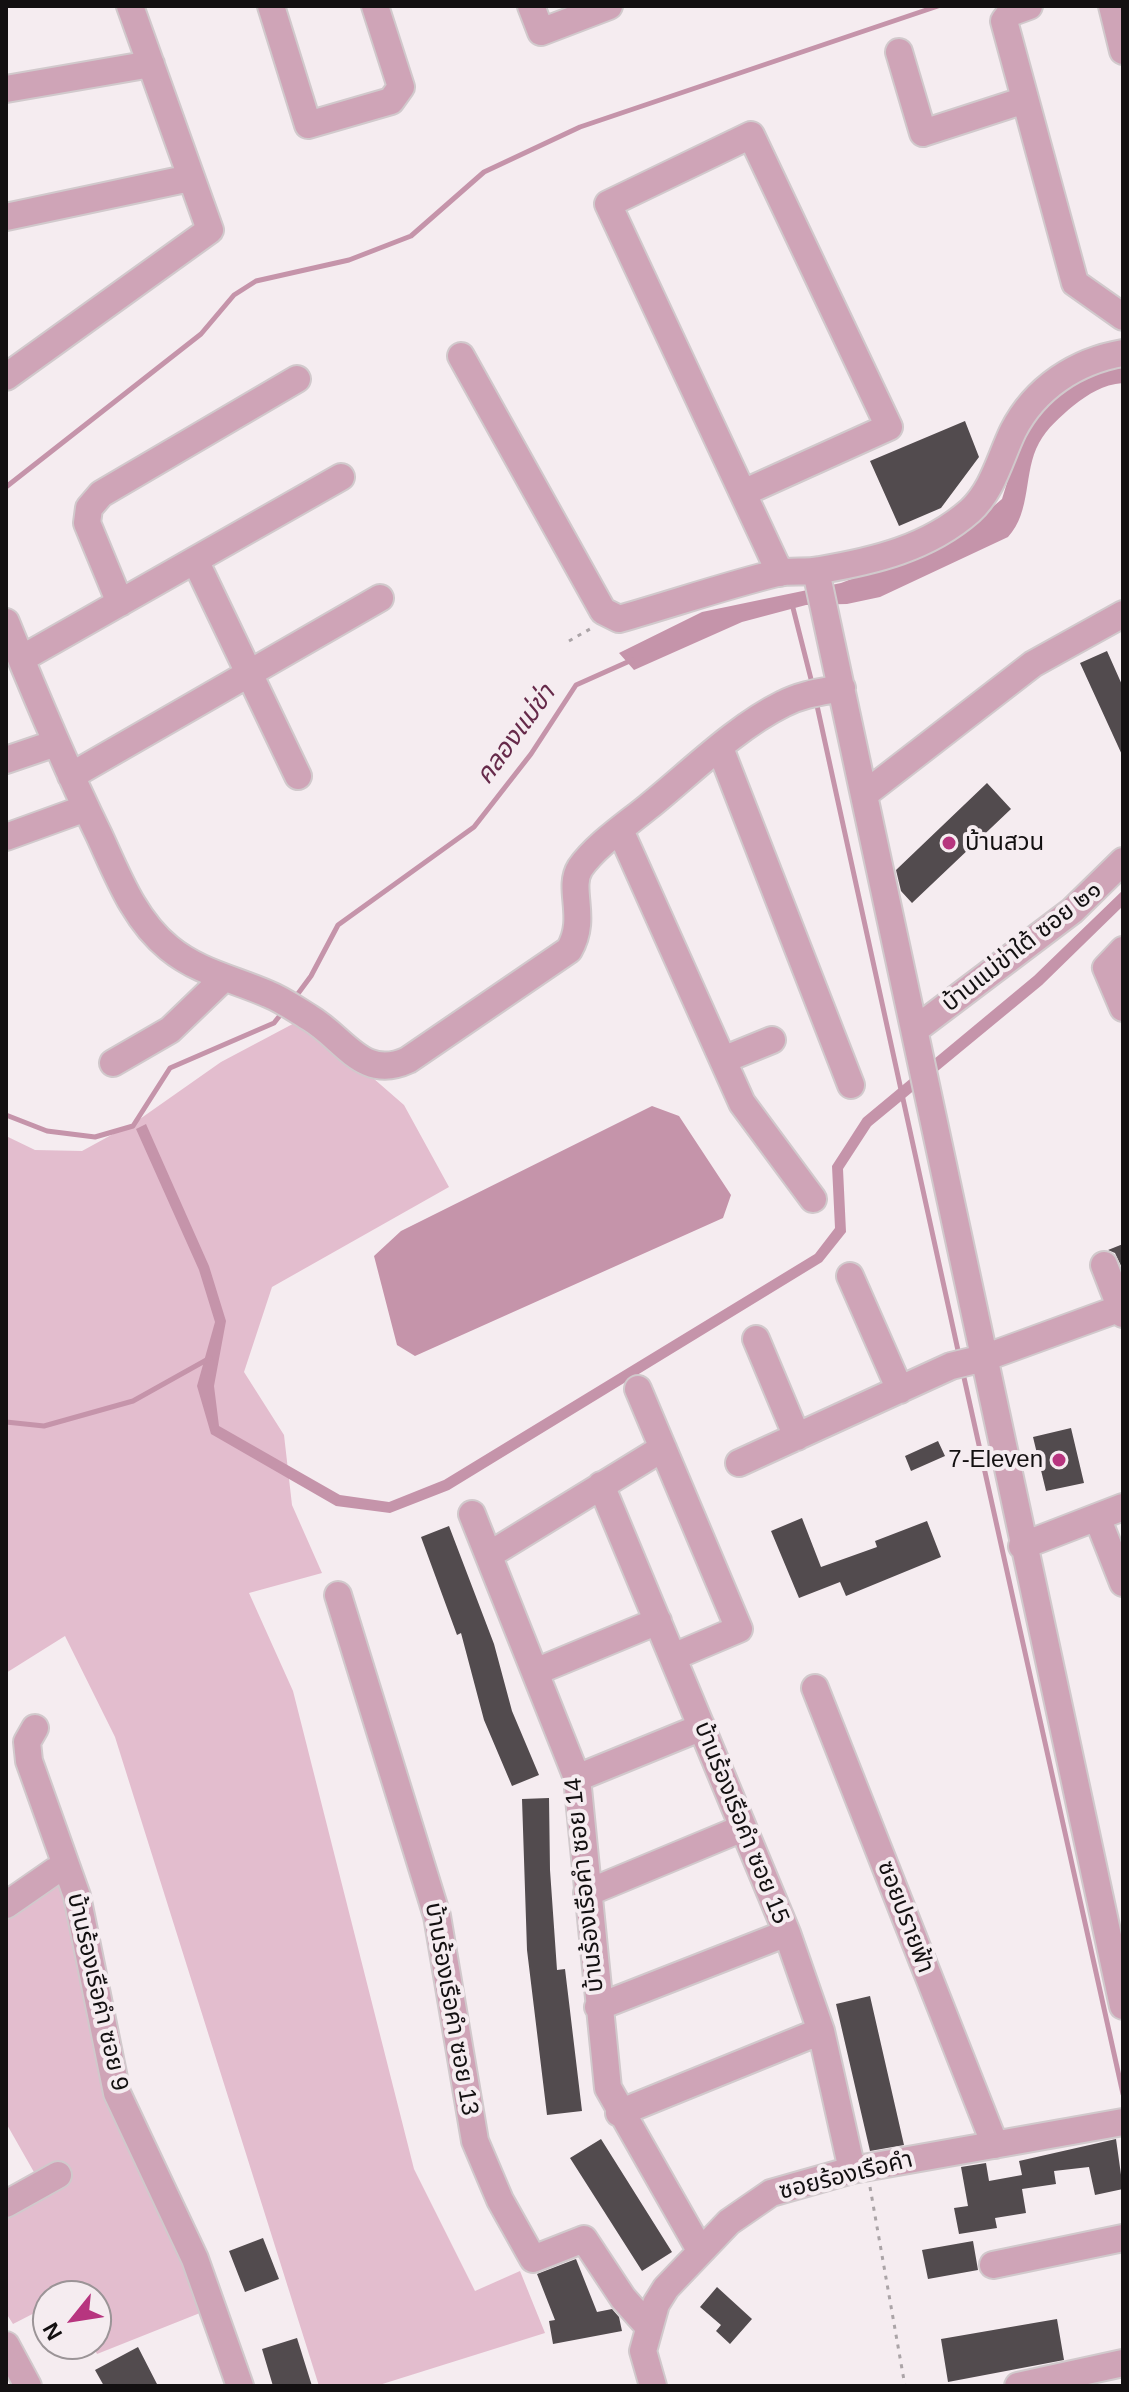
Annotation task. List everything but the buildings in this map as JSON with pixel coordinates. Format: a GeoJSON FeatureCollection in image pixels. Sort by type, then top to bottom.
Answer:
{"type":"FeatureCollection","features":[{"type":"Feature","properties":{"kind":"street"},"geometry":{"type":"LineString","coordinates":[[6,377],[210,230],[130,6]]}},
{"type":"Feature","properties":{"kind":"street"},"geometry":{"type":"LineString","coordinates":[[271,6],[308,125],[391,101],[401,87],[375,6]]}},
{"type":"Feature","properties":{"kind":"street"},"geometry":{"type":"LineString","coordinates":[[534,16],[541,32],[549,31],[609,6]]}},
{"type":"Feature","properties":{"kind":"street"},"geometry":{"type":"LineString","coordinates":[[1029,6],[1010,13],[1004,21],[1075,283],[1123,317]]}},
{"type":"Feature","properties":{"kind":"street"},"geometry":{"type":"LineString","coordinates":[[1112,6],[1123,51]]}},
{"type":"Feature","properties":{"kind":"street"},"geometry":{"type":"LineString","coordinates":[[899,52],[923,133],[1025,100]]}},
{"type":"Feature","properties":{"kind":"street"},"geometry":{"type":"LineString","coordinates":[[6,89],[151,64]]}},
{"type":"Feature","properties":{"kind":"street"},"geometry":{"type":"LineString","coordinates":[[743,493],[889,427],[751,135],[608,204],[780,573]]}},
{"type":"Feature","properties":{"kind":"street"},"geometry":{"type":"LineString","coordinates":[[6,217],[190,178]]}},
{"type":"Feature","properties":{"kind":"street"},"geometry":{"type":"LineString","coordinates":[[461,356],[603,611],[619,619],[780,573],[816,571],[881,558],[933,536],[955,522],[987,491],[1013,431],[1038,396],[1071,371],[1123,353]]}},
{"type":"Feature","properties":{"kind":"street"},"geometry":{"type":"LineString","coordinates":[[120,603],[89,531],[89,508],[101,494],[297,379]]}},
{"type":"Feature","properties":{"kind":"street"},"geometry":{"type":"LineString","coordinates":[[21,659],[341,477]]}},
{"type":"Feature","properties":{"kind":"street"},"geometry":{"type":"LineString","coordinates":[[195,560],[298,776]]}},
{"type":"Feature","properties":{"kind":"street"},"geometry":{"type":"LineString","coordinates":[[816,571],[826,615],[823,691],[865,794],[1022,1546],[1123,2006]]}},
{"type":"Feature","properties":{"kind":"street"},"geometry":{"type":"LineString","coordinates":[[71,776],[380,598]]}},
{"type":"Feature","properties":{"kind":"street"},"geometry":{"type":"LineString","coordinates":[[865,794],[1033,664],[1123,615]]}},
{"type":"Feature","properties":{"kind":"street"},"geometry":{"type":"LineString","coordinates":[[6,622],[71,776],[129,899],[146,924],[183,959],[223,979],[269,994],[314,1020],[364,1061],[380,1068],[408,1060],[569,950],[578,935],[580,921],[576,881],[579,870],[620,830],[720,748],[781,705],[823,691]]}},
{"type":"Feature","properties":{"kind":"street"},"geometry":{"type":"LineString","coordinates":[[6,760],[56,743]]}},
{"type":"Feature","properties":{"kind":"street"},"geometry":{"type":"LineString","coordinates":[[720,748],[851,1085]]}},
{"type":"Feature","properties":{"kind":"street"},"geometry":{"type":"LineString","coordinates":[[6,837],[86,808]]}},
{"type":"Feature","properties":{"kind":"street"},"geometry":{"type":"LineString","coordinates":[[620,830],[750,1118],[813,1199]]}},
{"type":"Feature","properties":{"kind":"street","name":"บ้านแม่ข่าใต้ ซอย ๒๑"},"geometry":{"type":"LineString","coordinates":[[919,1041],[1072,911],[1123,861]]}},
{"type":"Feature","properties":{"kind":"street"},"geometry":{"type":"LineString","coordinates":[[1123,950],[1106,968],[1123,1008]]}},
{"type":"Feature","properties":{"kind":"street"},"geometry":{"type":"LineString","coordinates":[[113,1063],[170,1030],[223,979]]}},
{"type":"Feature","properties":{"kind":"street"},"geometry":{"type":"LineString","coordinates":[[723,1060],[772,1040]]}},
{"type":"Feature","properties":{"kind":"street"},"geometry":{"type":"LineString","coordinates":[[739,1463],[951,1366],[984,1358],[1122,1311],[1104,1265]]}},
{"type":"Feature","properties":{"kind":"street"},"geometry":{"type":"LineString","coordinates":[[850,1276],[900,1390]]}},
{"type":"Feature","properties":{"kind":"street"},"geometry":{"type":"LineString","coordinates":[[756,1339],[797,1437]]}},
{"type":"Feature","properties":{"kind":"street"},"geometry":{"type":"LineString","coordinates":[[638,1389],[739,1629],[673,1657]]}},
{"type":"Feature","properties":{"kind":"street"},"geometry":{"type":"LineString","coordinates":[[489,1555],[663,1448]]}},
{"type":"Feature","properties":{"kind":"street","name":"บ้านร้องเรือคำ ซอย 15"},"geometry":{"type":"LineString","coordinates":[[601,1485],[787,1933],[821,2031],[859,2169]]}},
{"type":"Feature","properties":{"kind":"street"},"geometry":{"type":"LineString","coordinates":[[1022,1546],[1123,1507]]}},
{"type":"Feature","properties":{"kind":"street","name":"บ้านร้องเรือคำ ซอย 14"},"geometry":{"type":"LineString","coordinates":[[472,1514],[577,1778],[608,2088],[619,2113],[700,2250]]}},
{"type":"Feature","properties":{"kind":"street"},"geometry":{"type":"LineString","coordinates":[[1097,1517],[1123,1583]]}},
{"type":"Feature","properties":{"kind":"street","name":"บ้านร้องเรือคำ ซอย 13"},"geometry":{"type":"LineString","coordinates":[[338,1595],[437,1916],[480,2153],[533,2259],[584,2239],[623,2298],[648,2326]]}},
{"type":"Feature","properties":{"kind":"street"},"geometry":{"type":"LineString","coordinates":[[535,1672],[658,1621]]}},
{"type":"Feature","properties":{"kind":"street","name":"ซอยปรายฟ้า"},"geometry":{"type":"LineString","coordinates":[[815,1688],[995,2145]]}},
{"type":"Feature","properties":{"kind":"street"},"geometry":{"type":"LineString","coordinates":[[577,1778],[702,1727]]}},
{"type":"Feature","properties":{"kind":"street","name":"บ้านร้องเรือคำ ซอย 9"},"geometry":{"type":"LineString","coordinates":[[35,1728],[27,1742],[29,1761],[77,1896],[117,2093],[195,2259],[240,2386]]}},
{"type":"Feature","properties":{"kind":"street"},"geometry":{"type":"LineString","coordinates":[[587,1893],[743,1828]]}},
{"type":"Feature","properties":{"kind":"street"},"geometry":{"type":"LineString","coordinates":[[6,1905],[55,1871]]}},
{"type":"Feature","properties":{"kind":"street"},"geometry":{"type":"LineString","coordinates":[[598,2007],[787,1933]]}},
{"type":"Feature","properties":{"kind":"street"},"geometry":{"type":"LineString","coordinates":[[619,2113],[821,2031]]}},
{"type":"Feature","properties":{"kind":"street","name":"ซอยร้องเรือคำ"},"geometry":{"type":"LineString","coordinates":[[653,2386],[643,2351],[648,2326],[666,2288],[729,2222],[771,2193],[859,2169],[1120,2123]]}},
{"type":"Feature","properties":{"kind":"street"},"geometry":{"type":"LineString","coordinates":[[6,2204],[58,2175]]}},
{"type":"Feature","properties":{"kind":"street"},"geometry":{"type":"LineString","coordinates":[[993,2265],[1123,2238]]}},
{"type":"Feature","properties":{"kind":"street"},"geometry":{"type":"LineString","coordinates":[[6,2345],[28,2386]]}},
{"type":"Feature","properties":{"kind":"street"},"geometry":{"type":"LineString","coordinates":[[1018,2386],[1123,2363]]}},
{"type":"Feature","properties":{"kind":"path"},"geometry":{"type":"LineString","coordinates":[[859,2169],[905,2386]]}},
{"type":"Feature","properties":{"kind":"shaded area"},"geometry":{"type":"Polygon","coordinates":[[[1123,358],[1123,383],[1102,388],[1085,397],[1059,418],[1042,438],[1034,454],[1021,515],[1008,537],[880,597],[847,604],[806,605],[742,622],[634,670],[619,653],[702,612],[841,583],[899,561],[975,522],[1002,499],[1020,441],[1041,398],[1123,358]]]}},
{"type":"Feature","properties":{"kind":"shaded area"},"geometry":{"type":"Polygon","coordinates":[[[1123,890],[1123,906],[1042,985],[871,1126],[843,1169],[846,1232],[822,1262],[449,1490],[390,1513],[336,1506],[211,1434],[197,1386],[215,1322],[199,1270],[136,1129],[146,1124],[209,1266],[226,1321],[214,1386],[219,1426],[340,1495],[389,1502],[444,1480],[815,1254],[835,1228],[832,1166],[863,1118],[1034,976],[1123,890]]]}},
{"type":"Feature","properties":{"kind":"shaded area"},"geometry":{"type":"Polygon","coordinates":[[[304,1018],[404,1105],[449,1187],[272,1287],[244,1372],[284,1435],[292,1505],[322,1573],[249,1593],[293,1691],[414,2169],[475,2291],[520,2271],[545,2333],[376,2386],[319,2386],[115,1737],[65,1636],[6,1673],[6,1136],[35,1150],[82,1151],[137,1121],[221,1062],[304,1018]]]}},
{"type":"Feature","properties":{"kind":"shaded area"},"geometry":{"type":"Polygon","coordinates":[[[652,1106],[679,1116],[731,1195],[723,1218],[415,1356],[397,1345],[374,1256],[401,1231],[652,1106]]]}},
{"type":"Feature","properties":{"kind":"shaded area"},"geometry":{"type":"Polygon","coordinates":[[[63,1878],[109,2089],[205,2311],[112,2348],[112,2280],[32,2280],[32,2314],[13,2324],[6,2313],[6,2218],[47,2195],[6,2123],[6,1916],[63,1878]]]}},
{"type":"Feature","properties":{"kind":"waterway"},"geometry":{"type":"LineString","coordinates":[[6,487],[201,334],[234,295],[256,281],[349,260],[411,236],[484,172],[580,127],[938,6]]}},
{"type":"Feature","properties":{"kind":"waterway"},"geometry":{"type":"LineString","coordinates":[[792,604],[813,687]]}},
{"type":"Feature","properties":{"kind":"waterway","name":"คลองแม่ข่า"},"geometry":{"type":"LineString","coordinates":[[294,999],[311,976],[338,925],[474,827],[531,754],[576,685],[632,660]]}},
{"type":"Feature","properties":{"kind":"waterway"},"geometry":{"type":"LineString","coordinates":[[816,701],[959,1355]]}},
{"type":"Feature","properties":{"kind":"waterway","name":"คลองแม่ข่า"},"geometry":{"type":"LineString","coordinates":[[6,1115],[47,1131],[95,1137],[133,1126],[170,1068],[274,1023],[285,1009]]}},
{"type":"Feature","properties":{"kind":"waterway"},"geometry":{"type":"LineString","coordinates":[[6,1422],[44,1426],[133,1401],[210,1358]]}},
{"type":"Feature","properties":{"kind":"waterway"},"geometry":{"type":"LineString","coordinates":[[963,1373],[1123,2094]]}},
{"type":"Feature","properties":{"kind":"place","name":"บ้านสวน"},"geometry":{"type":"Point","coordinates":[949,843]}},
{"type":"Feature","properties":{"kind":"place","name":"7-Eleven"},"geometry":{"type":"Point","coordinates":[1059,1460]}}]}
